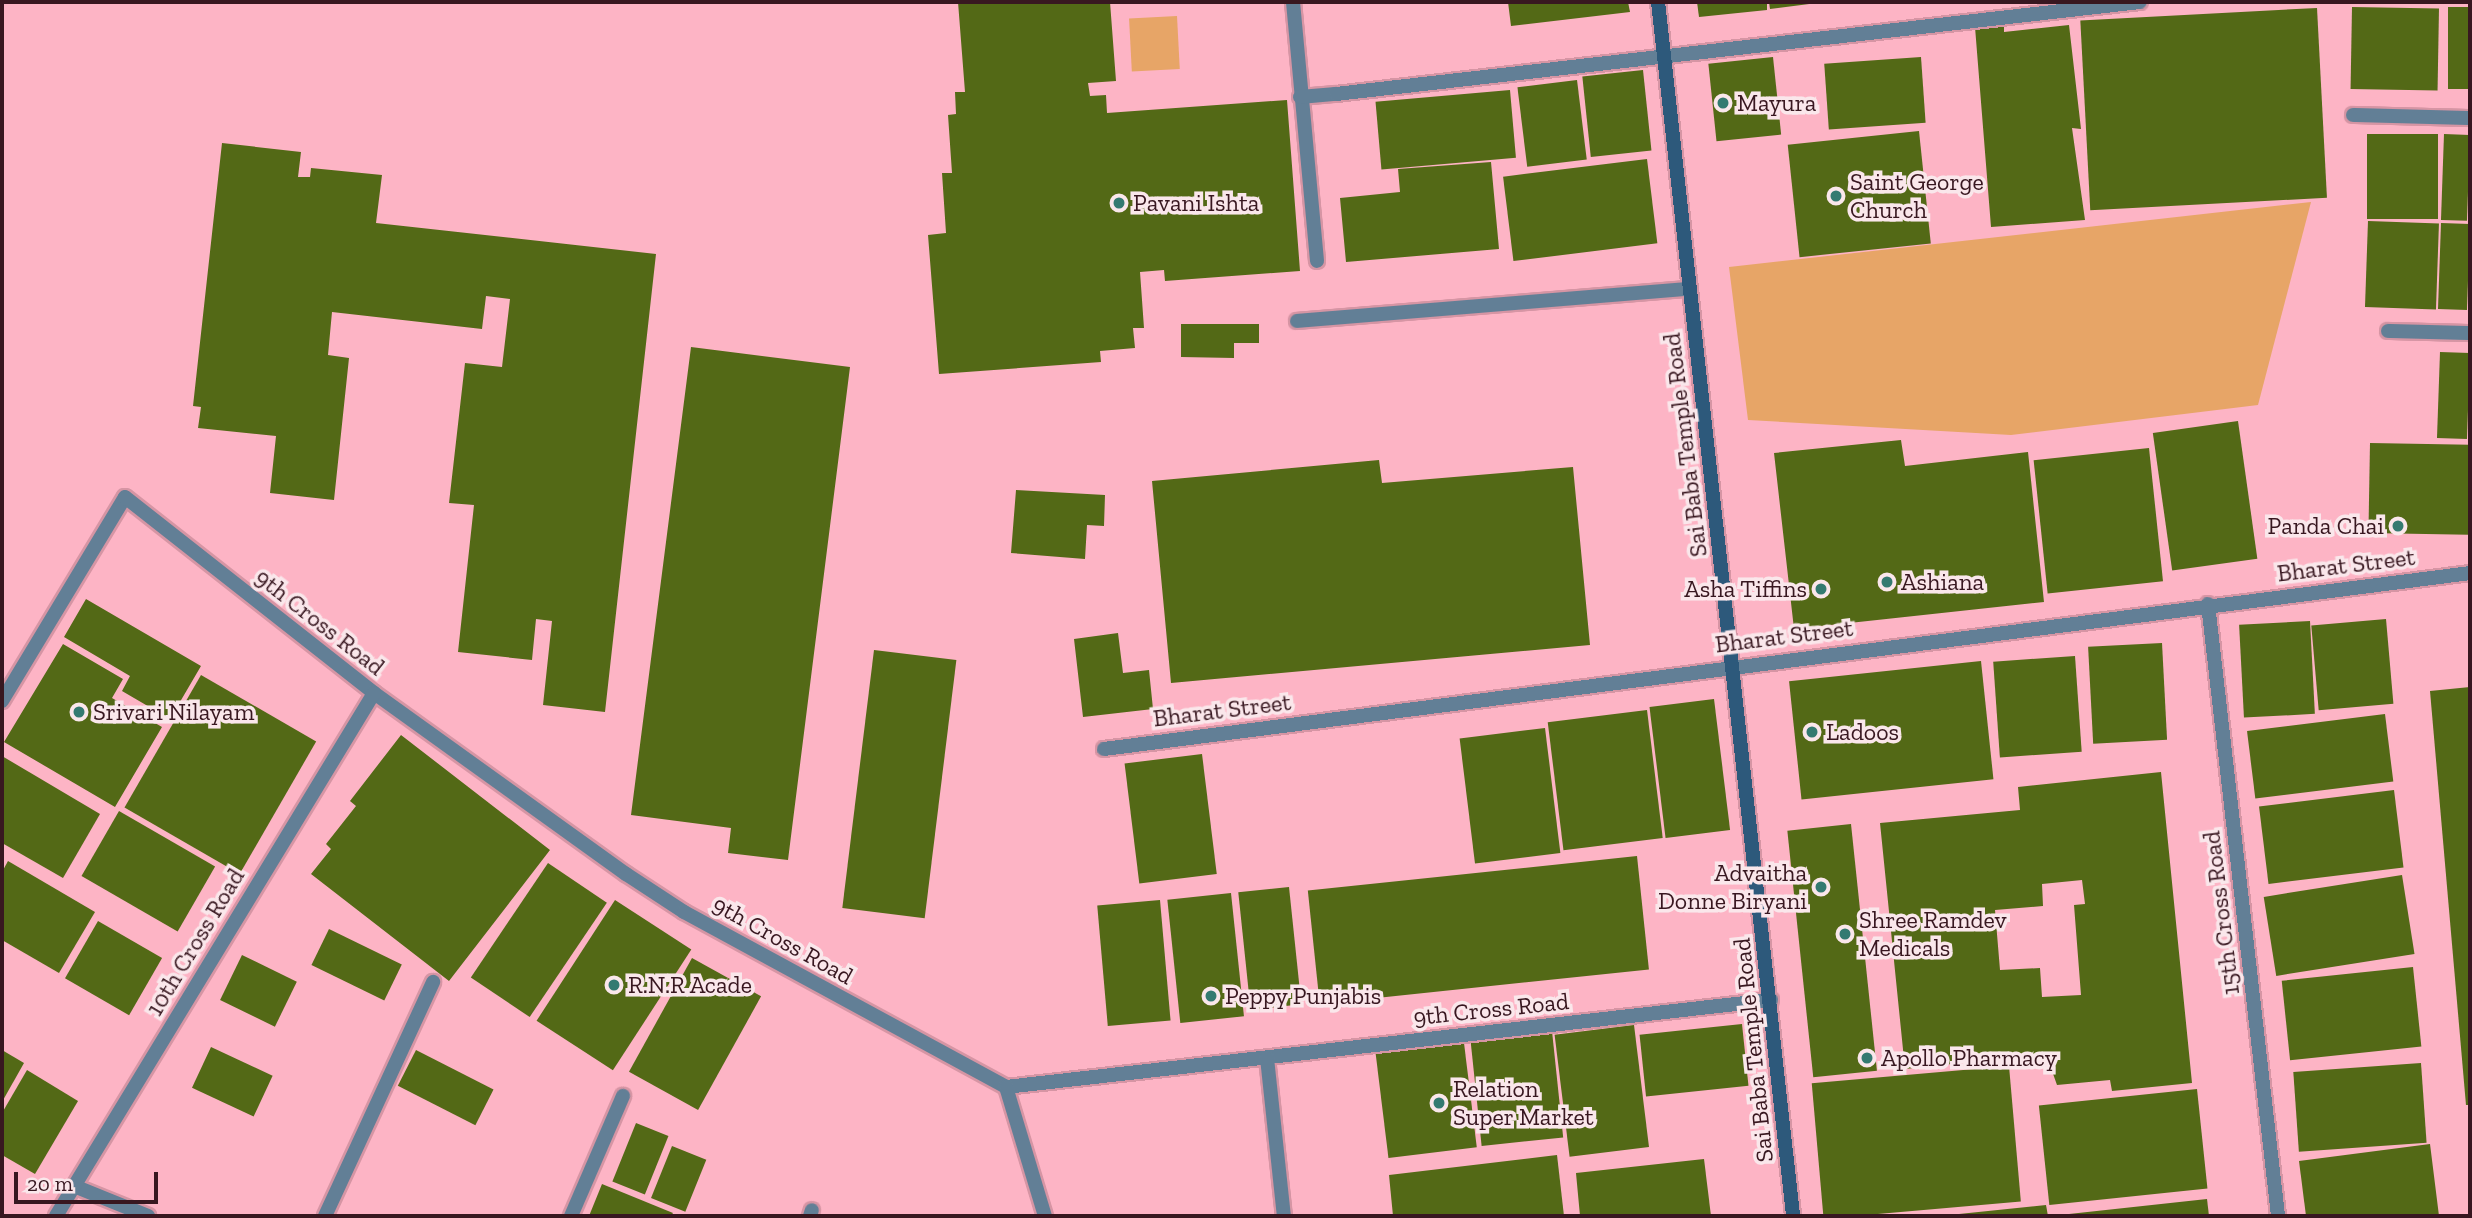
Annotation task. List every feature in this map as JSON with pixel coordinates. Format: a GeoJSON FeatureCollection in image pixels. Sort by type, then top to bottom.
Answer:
{"type":"FeatureCollection","features":[{"type":"Feature","properties":{"kind":"street"},"geometry":{"type":"LineString","coordinates":[[1293,2],[1317,261]]}},
{"type":"Feature","properties":{"kind":"street","name":"Sai Baba Temple Road"},"geometry":{"type":"LineString","coordinates":[[1658,2],[1793,1216]]}},
{"type":"Feature","properties":{"kind":"street"},"geometry":{"type":"LineString","coordinates":[[1300,97],[1665,58],[2140,2]]}},
{"type":"Feature","properties":{"kind":"street"},"geometry":{"type":"LineString","coordinates":[[2353,115],[2470,118]]}},
{"type":"Feature","properties":{"kind":"street"},"geometry":{"type":"LineString","coordinates":[[1297,321],[1689,289]]}},
{"type":"Feature","properties":{"kind":"street"},"geometry":{"type":"LineString","coordinates":[[2388,331],[2470,333]]}},
{"type":"Feature","properties":{"kind":"street","name":"9th Cross Road"},"geometry":{"type":"LineString","coordinates":[[2,701],[125,497],[374,693],[684,912],[1006,1087],[1771,1000]]}},
{"type":"Feature","properties":{"kind":"street","name":"Bharat Street"},"geometry":{"type":"LineString","coordinates":[[1104,749],[2208,604],[2470,573]]}},
{"type":"Feature","properties":{"kind":"street","name":"15th Cross Road"},"geometry":{"type":"LineString","coordinates":[[2208,604],[2278,1216]]}},
{"type":"Feature","properties":{"kind":"street","name":"10th Cross Road"},"geometry":{"type":"LineString","coordinates":[[56,1216],[374,693]]}},
{"type":"Feature","properties":{"kind":"street"},"geometry":{"type":"LineString","coordinates":[[325,1216],[433,982]]}},
{"type":"Feature","properties":{"kind":"street"},"geometry":{"type":"LineString","coordinates":[[1267,1058],[1284,1216]]}},
{"type":"Feature","properties":{"kind":"street"},"geometry":{"type":"LineString","coordinates":[[1006,1087],[1045,1216]]}},
{"type":"Feature","properties":{"kind":"street"},"geometry":{"type":"LineString","coordinates":[[571,1216],[623,1096]]}},
{"type":"Feature","properties":{"kind":"street"},"geometry":{"type":"LineString","coordinates":[[74,1185],[148,1216]]}},
{"type":"Feature","properties":{"kind":"shaded area"},"geometry":{"type":"Polygon","coordinates":[[[1177,16],[1180,69],[1132,71],[1129,19],[1177,16]]]}},
{"type":"Feature","properties":{"kind":"shaded area"},"geometry":{"type":"Polygon","coordinates":[[[2311,202],[2258,405],[2011,435],[1748,420],[1729,267],[2311,202]]]}},
{"type":"Feature","properties":{"kind":"building","name":"Pavani Ishta"},"geometry":{"type":"Polygon","coordinates":[[[958,2],[1110,2],[1116,81],[1088,83],[1090,96],[1106,95],[1107,113],[1287,100],[1300,271],[1165,281],[1164,270],[1140,272],[1144,328],[1133,328],[1135,348],[1100,351],[1101,362],[939,374],[928,235],[946,233],[942,173],[952,173],[948,115],[956,114],[955,92],[965,92],[958,2]]]}},
{"type":"Feature","properties":{"kind":"building"},"geometry":{"type":"Polygon","coordinates":[[[1508,2],[1628,2],[1630,12],[1511,26],[1508,2]]]}},
{"type":"Feature","properties":{"kind":"building"},"geometry":{"type":"Polygon","coordinates":[[[1697,2],[1767,2],[1767,10],[1699,17],[1697,2]]]}},
{"type":"Feature","properties":{"kind":"building"},"geometry":{"type":"Polygon","coordinates":[[[1769,2],[1817,2],[1817,3],[1770,9],[1769,2]]]}},
{"type":"Feature","properties":{"kind":"building"},"geometry":{"type":"Polygon","coordinates":[[[2352,7],[2439,9],[2438,91],[2351,89],[2352,7]]]}},
{"type":"Feature","properties":{"kind":"building"},"geometry":{"type":"Polygon","coordinates":[[[2448,7],[2470,7],[2470,89],[2448,89],[2448,7]]]}},
{"type":"Feature","properties":{"kind":"building"},"geometry":{"type":"Polygon","coordinates":[[[2317,8],[2327,198],[2090,210],[2080,20],[2317,8]]]}},
{"type":"Feature","properties":{"kind":"building"},"geometry":{"type":"Polygon","coordinates":[[[2004,25],[2004,32],[2069,25],[2081,129],[2072,128],[2085,220],[1991,227],[1975,27],[2004,25]]]}},
{"type":"Feature","properties":{"kind":"building"},"geometry":{"type":"Polygon","coordinates":[[[1773,57],[1781,135],[1717,141],[1708,64],[1773,57]]]}},
{"type":"Feature","properties":{"kind":"building"},"geometry":{"type":"Polygon","coordinates":[[[1921,57],[1926,123],[1829,130],[1824,64],[1921,57]]]}},
{"type":"Feature","properties":{"kind":"building"},"geometry":{"type":"Polygon","coordinates":[[[1643,70],[1651,151],[1591,157],[1582,76],[1643,70]]]}},
{"type":"Feature","properties":{"kind":"building"},"geometry":{"type":"Polygon","coordinates":[[[1577,80],[1587,159],[1527,167],[1517,87],[1577,80]]]}},
{"type":"Feature","properties":{"kind":"building"},"geometry":{"type":"Polygon","coordinates":[[[1510,90],[1516,158],[1381,170],[1376,102],[1510,90]]]}},
{"type":"Feature","properties":{"kind":"building"},"geometry":{"type":"Polygon","coordinates":[[[1919,131],[1931,243],[1800,257],[1788,145],[1919,131]]]}},
{"type":"Feature","properties":{"kind":"building"},"geometry":{"type":"Polygon","coordinates":[[[2367,134],[2438,134],[2438,219],[2367,219],[2367,134]]]}},
{"type":"Feature","properties":{"kind":"building"},"geometry":{"type":"Polygon","coordinates":[[[2444,134],[2470,135],[2467,221],[2441,220],[2444,134]]]}},
{"type":"Feature","properties":{"kind":"building"},"geometry":{"type":"Polygon","coordinates":[[[222,143],[301,152],[298,177],[310,177],[311,168],[382,175],[376,223],[656,254],[605,712],[543,705],[552,621],[536,619],[532,660],[458,652],[474,505],[449,503],[465,363],[502,367],[510,299],[486,296],[482,329],[332,312],[328,355],[349,358],[334,500],[270,493],[276,436],[198,428],[201,407],[193,406],[222,143]]]}},
{"type":"Feature","properties":{"kind":"building"},"geometry":{"type":"Polygon","coordinates":[[[1647,159],[1657,243],[1513,261],[1503,177],[1647,159]]]}},
{"type":"Feature","properties":{"kind":"building"},"geometry":{"type":"Polygon","coordinates":[[[1491,162],[1499,249],[1346,262],[1340,198],[1400,192],[1398,169],[1491,162]]]}},
{"type":"Feature","properties":{"kind":"building"},"geometry":{"type":"Polygon","coordinates":[[[2368,221],[2439,223],[2436,309],[2365,307],[2368,221]]]}},
{"type":"Feature","properties":{"kind":"building"},"geometry":{"type":"Polygon","coordinates":[[[2441,223],[2470,224],[2467,310],[2438,309],[2441,223]]]}},
{"type":"Feature","properties":{"kind":"building"},"geometry":{"type":"Polygon","coordinates":[[[1181,324],[1259,324],[1259,343],[1234,343],[1234,358],[1181,357],[1181,324]]]}},
{"type":"Feature","properties":{"kind":"building"},"geometry":{"type":"Polygon","coordinates":[[[691,347],[850,367],[788,860],[728,853],[731,828],[631,815],[691,347]]]}},
{"type":"Feature","properties":{"kind":"building"},"geometry":{"type":"Polygon","coordinates":[[[2440,352],[2470,353],[2467,439],[2437,438],[2440,352]]]}},
{"type":"Feature","properties":{"kind":"building"},"geometry":{"type":"Polygon","coordinates":[[[2238,421],[2257,559],[2172,571],[2153,433],[2238,421]]]}},
{"type":"Feature","properties":{"kind":"building"},"geometry":{"type":"Polygon","coordinates":[[[1901,440],[1905,466],[2028,452],[2044,602],[1794,629],[1774,453],[1901,440]]]}},
{"type":"Feature","properties":{"kind":"building"},"geometry":{"type":"Polygon","coordinates":[[[2370,443],[2470,445],[2468,535],[2368,533],[2370,443]]]}},
{"type":"Feature","properties":{"kind":"building"},"geometry":{"type":"Polygon","coordinates":[[[2149,448],[2163,581],[2048,593],[2034,460],[2149,448]]]}},
{"type":"Feature","properties":{"kind":"building"},"geometry":{"type":"Polygon","coordinates":[[[1379,460],[1382,483],[1573,467],[1590,645],[1171,683],[1152,481],[1379,460]]]}},
{"type":"Feature","properties":{"kind":"building"},"geometry":{"type":"Polygon","coordinates":[[[1016,490],[1105,495],[1104,526],[1087,525],[1085,559],[1011,553],[1016,490]]]}},
{"type":"Feature","properties":{"kind":"building"},"geometry":{"type":"Polygon","coordinates":[[[86,599],[201,666],[170,719],[122,691],[130,676],[64,637],[86,599]]]}},
{"type":"Feature","properties":{"kind":"building"},"geometry":{"type":"Polygon","coordinates":[[[2386,619],[2393,704],[2319,710],[2311,626],[2386,619]]]}},
{"type":"Feature","properties":{"kind":"building"},"geometry":{"type":"Polygon","coordinates":[[[2310,621],[2315,714],[2244,718],[2239,625],[2310,621]]]}},
{"type":"Feature","properties":{"kind":"building"},"geometry":{"type":"Polygon","coordinates":[[[1118,633],[1123,673],[1149,670],[1153,709],[1083,717],[1074,639],[1118,633]]]}},
{"type":"Feature","properties":{"kind":"building"},"geometry":{"type":"Polygon","coordinates":[[[2162,643],[2167,740],[2093,744],[2088,647],[2162,643]]]}},
{"type":"Feature","properties":{"kind":"building","name":"Srivari Nilayam"},"geometry":{"type":"Polygon","coordinates":[[[63,644],[123,679],[112,698],[162,727],[115,807],[4,742],[63,644]]]}},
{"type":"Feature","properties":{"kind":"building"},"geometry":{"type":"Polygon","coordinates":[[[874,650],[956,660],[925,918],[842,908],[874,650]]]}},
{"type":"Feature","properties":{"kind":"building"},"geometry":{"type":"Polygon","coordinates":[[[2075,656],[2082,752],[2000,757],[1993,662],[2075,656]]]}},
{"type":"Feature","properties":{"kind":"building"},"geometry":{"type":"Polygon","coordinates":[[[1981,661],[1993,779],[1801,800],[1789,681],[1981,661]]]}},
{"type":"Feature","properties":{"kind":"building"},"geometry":{"type":"Polygon","coordinates":[[[201,675],[316,742],[240,874],[124,808],[201,675]]]}},
{"type":"Feature","properties":{"kind":"building"},"geometry":{"type":"Polygon","coordinates":[[[2470,687],[2470,1105],[2466,1105],[2430,691],[2470,687]]]}},
{"type":"Feature","properties":{"kind":"building"},"geometry":{"type":"Polygon","coordinates":[[[1714,699],[1730,830],[1666,838],[1649,707],[1714,699]]]}},
{"type":"Feature","properties":{"kind":"building"},"geometry":{"type":"Polygon","coordinates":[[[1647,710],[1663,838],[1563,850],[1548,722],[1647,710]]]}},
{"type":"Feature","properties":{"kind":"building"},"geometry":{"type":"Polygon","coordinates":[[[2385,714],[2393,781],[2255,798],[2247,731],[2385,714]]]}},
{"type":"Feature","properties":{"kind":"building"},"geometry":{"type":"Polygon","coordinates":[[[1545,728],[1560,853],[1475,864],[1460,738],[1545,728]]]}},
{"type":"Feature","properties":{"kind":"building"},"geometry":{"type":"Polygon","coordinates":[[[401,735],[550,850],[449,981],[311,874],[331,849],[326,844],[356,806],[350,801],[401,735]]]}},
{"type":"Feature","properties":{"kind":"building"},"geometry":{"type":"Polygon","coordinates":[[[1202,754],[1217,874],[1139,884],[1125,764],[1202,754]]]}},
{"type":"Feature","properties":{"kind":"building"},"geometry":{"type":"Polygon","coordinates":[[[2,756],[100,814],[63,878],[2,843],[2,756]]]}},
{"type":"Feature","properties":{"kind":"building"},"geometry":{"type":"Polygon","coordinates":[[[2161,772],[2192,1083],[2112,1091],[2110,1080],[2057,1085],[2046,1054],[1905,1069],[1880,823],[2020,810],[2018,787],[2161,772]],[[2082,880],[2042,884],[2043,906],[1995,910],[2000,970],[2040,968],[2042,997],[2081,995],[2074,905],[2085,904],[2082,880]]]}},
{"type":"Feature","properties":{"kind":"building"},"geometry":{"type":"Polygon","coordinates":[[[2394,790],[2404,867],[2269,884],[2259,807],[2394,790]]]}},
{"type":"Feature","properties":{"kind":"building"},"geometry":{"type":"Polygon","coordinates":[[[119,811],[215,866],[178,931],[82,876],[119,811]]]}},
{"type":"Feature","properties":{"kind":"building"},"geometry":{"type":"Polygon","coordinates":[[[1851,824],[1877,1071],[1813,1077],[1787,831],[1851,824]]]}},
{"type":"Feature","properties":{"kind":"building"},"geometry":{"type":"Polygon","coordinates":[[[1637,856],[1649,969],[1320,1004],[1308,891],[1637,856]]]}},
{"type":"Feature","properties":{"kind":"building"},"geometry":{"type":"Polygon","coordinates":[[[8,861],[95,912],[59,973],[2,940],[2,872],[8,861]]]}},
{"type":"Feature","properties":{"kind":"building"},"geometry":{"type":"Polygon","coordinates":[[[548,863],[607,903],[530,1017],[471,977],[548,863]]]}},
{"type":"Feature","properties":{"kind":"building"},"geometry":{"type":"Polygon","coordinates":[[[2402,875],[2415,954],[2276,976],[2264,897],[2402,875]]]}},
{"type":"Feature","properties":{"kind":"building"},"geometry":{"type":"Polygon","coordinates":[[[1289,887],[1301,1004],[1251,1010],[1238,892],[1289,887]]]}},
{"type":"Feature","properties":{"kind":"building"},"geometry":{"type":"Polygon","coordinates":[[[1231,893],[1244,1016],[1180,1023],[1167,900],[1231,893]]]}},
{"type":"Feature","properties":{"kind":"building","name":"R.N.R Acade"},"geometry":{"type":"Polygon","coordinates":[[[615,900],[691,950],[613,1070],[537,1021],[615,900]]]}},
{"type":"Feature","properties":{"kind":"building"},"geometry":{"type":"Polygon","coordinates":[[[1160,900],[1171,1021],[1108,1026],[1097,905],[1160,900]]]}},
{"type":"Feature","properties":{"kind":"building"},"geometry":{"type":"Polygon","coordinates":[[[98,921],[162,958],[129,1015],[65,978],[98,921]]]}},
{"type":"Feature","properties":{"kind":"building"},"geometry":{"type":"Polygon","coordinates":[[[329,929],[402,965],[384,1000],[311,965],[329,929]]]}},
{"type":"Feature","properties":{"kind":"building"},"geometry":{"type":"Polygon","coordinates":[[[242,955],[297,982],[275,1027],[220,1000],[242,955]]]}},
{"type":"Feature","properties":{"kind":"building"},"geometry":{"type":"Polygon","coordinates":[[[692,958],[761,996],[698,1110],[629,1072],[692,958]]]}},
{"type":"Feature","properties":{"kind":"building"},"geometry":{"type":"Polygon","coordinates":[[[2413,967],[2421,1047],[2290,1060],[2282,981],[2413,967]]]}},
{"type":"Feature","properties":{"kind":"building"},"geometry":{"type":"Polygon","coordinates":[[[1742,1024],[1748,1086],[1646,1096],[1640,1035],[1742,1024]]]}},
{"type":"Feature","properties":{"kind":"building"},"geometry":{"type":"Polygon","coordinates":[[[1634,1025],[1649,1147],[1570,1157],[1555,1035],[1634,1025]]]}},
{"type":"Feature","properties":{"kind":"building"},"geometry":{"type":"Polygon","coordinates":[[[1552,1031],[1563,1137],[1482,1146],[1470,1040],[1552,1031]]]}},
{"type":"Feature","properties":{"kind":"building"},"geometry":{"type":"Polygon","coordinates":[[[1464,1043],[1477,1147],[1388,1158],[1376,1054],[1464,1043]]]}},
{"type":"Feature","properties":{"kind":"building"},"geometry":{"type":"Polygon","coordinates":[[[211,1047],[273,1076],[254,1117],[192,1088],[211,1047]]]}},
{"type":"Feature","properties":{"kind":"building"},"geometry":{"type":"Polygon","coordinates":[[[2,1050],[24,1063],[2,1102],[2,1050]]]}},
{"type":"Feature","properties":{"kind":"building"},"geometry":{"type":"Polygon","coordinates":[[[416,1050],[494,1089],[475,1125],[398,1086],[416,1050]]]}},
{"type":"Feature","properties":{"kind":"building"},"geometry":{"type":"Polygon","coordinates":[[[2421,1063],[2427,1143],[2299,1152],[2293,1072],[2421,1063]]]}},
{"type":"Feature","properties":{"kind":"building"},"geometry":{"type":"Polygon","coordinates":[[[2009,1066],[2021,1201],[1855,1216],[1823,1216],[1812,1083],[2009,1066]]]}},
{"type":"Feature","properties":{"kind":"building"},"geometry":{"type":"Polygon","coordinates":[[[27,1070],[78,1101],[35,1174],[2,1155],[2,1113],[27,1070]]]}},
{"type":"Feature","properties":{"kind":"building"},"geometry":{"type":"Polygon","coordinates":[[[2197,1089],[2207,1188],[2049,1205],[2039,1106],[2197,1089]]]}},
{"type":"Feature","properties":{"kind":"building"},"geometry":{"type":"Polygon","coordinates":[[[636,1123],[668,1136],[645,1195],[612,1181],[636,1123]]]}},
{"type":"Feature","properties":{"kind":"building"},"geometry":{"type":"Polygon","coordinates":[[[2430,1144],[2439,1216],[2306,1216],[2299,1161],[2430,1144]]]}},
{"type":"Feature","properties":{"kind":"building"},"geometry":{"type":"Polygon","coordinates":[[[672,1146],[706,1160],[685,1212],[651,1198],[672,1146]]]}},
{"type":"Feature","properties":{"kind":"building"},"geometry":{"type":"Polygon","coordinates":[[[1557,1155],[1564,1216],[1393,1216],[1389,1175],[1557,1155]]]}},
{"type":"Feature","properties":{"kind":"building"},"geometry":{"type":"Polygon","coordinates":[[[1704,1159],[1711,1216],[1580,1216],[1576,1173],[1704,1159]]]}},
{"type":"Feature","properties":{"kind":"building"},"geometry":{"type":"Polygon","coordinates":[[[602,1184],[673,1213],[671,1216],[589,1216],[602,1184]]]}},
{"type":"Feature","properties":{"kind":"building"},"geometry":{"type":"Polygon","coordinates":[[[2207,1199],[2209,1216],[2069,1216],[2069,1214],[2207,1199]]]}},
{"type":"Feature","properties":{"kind":"building"},"geometry":{"type":"Polygon","coordinates":[[[2046,1205],[2048,1216],[1959,1216],[1959,1214],[2046,1205]]]}},
{"type":"Feature","properties":{"kind":"place","name":"Mayura"},"geometry":{"type":"Point","coordinates":[1723,103]}},
{"type":"Feature","properties":{"kind":"place","name":"Saint George Church"},"geometry":{"type":"Point","coordinates":[1836,196]}},
{"type":"Feature","properties":{"kind":"place","name":"Pavani Ishta"},"geometry":{"type":"Point","coordinates":[1119,203]}},
{"type":"Feature","properties":{"kind":"place","name":"Panda Chai"},"geometry":{"type":"Point","coordinates":[2398,526]}},
{"type":"Feature","properties":{"kind":"place","name":"Ashiana"},"geometry":{"type":"Point","coordinates":[1887,582]}},
{"type":"Feature","properties":{"kind":"place","name":"Asha Tiffins"},"geometry":{"type":"Point","coordinates":[1821,589]}},
{"type":"Feature","properties":{"kind":"place","name":"Srivari Nilayam"},"geometry":{"type":"Point","coordinates":[79,712]}},
{"type":"Feature","properties":{"kind":"place","name":"Ladoos"},"geometry":{"type":"Point","coordinates":[1812,732]}},
{"type":"Feature","properties":{"kind":"place","name":"Advaitha Donne Biryani"},"geometry":{"type":"Point","coordinates":[1821,887]}},
{"type":"Feature","properties":{"kind":"place","name":"Shree Ramdev Medicals"},"geometry":{"type":"Point","coordinates":[1845,934]}},
{"type":"Feature","properties":{"kind":"place","name":"R.N.R Acade"},"geometry":{"type":"Point","coordinates":[614,985]}},
{"type":"Feature","properties":{"kind":"place","name":"Peppy Punjabis"},"geometry":{"type":"Point","coordinates":[1211,996]}},
{"type":"Feature","properties":{"kind":"place","name":"Apollo Pharmacy"},"geometry":{"type":"Point","coordinates":[1867,1058]}},
{"type":"Feature","properties":{"kind":"place","name":"Relation Super Market"},"geometry":{"type":"Point","coordinates":[1439,1103]}}]}
